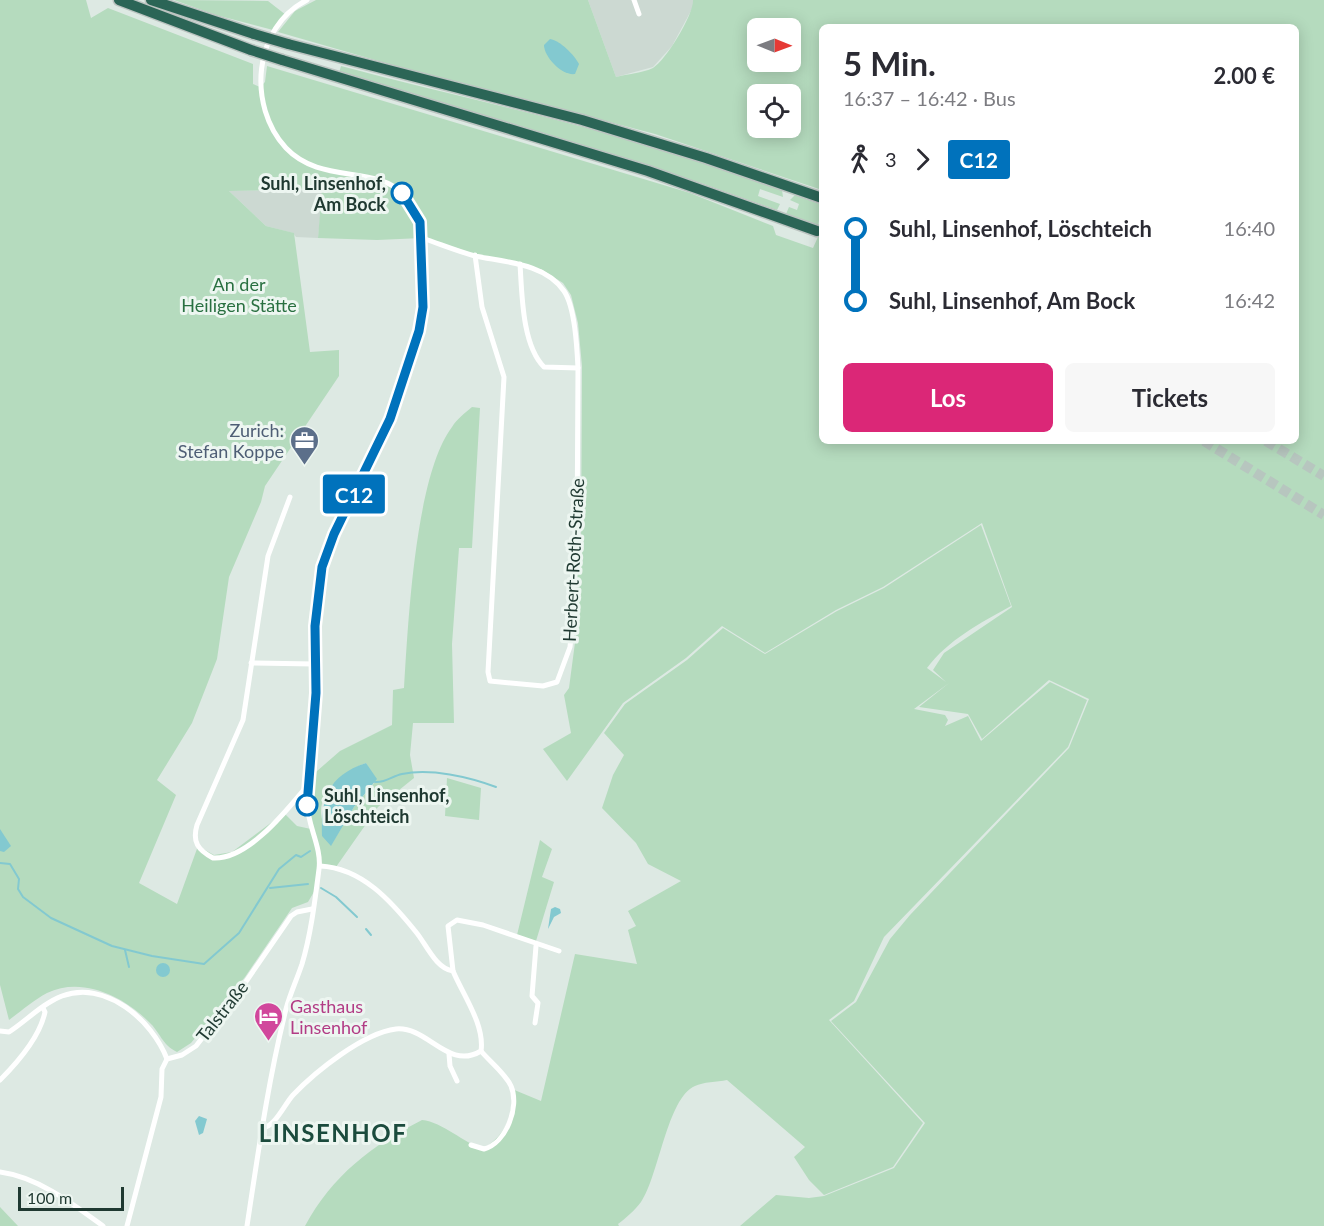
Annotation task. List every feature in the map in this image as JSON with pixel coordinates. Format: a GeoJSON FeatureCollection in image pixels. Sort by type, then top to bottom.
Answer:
{"type":"FeatureCollection","features":[{"type":"Feature","properties":{"kind":"highway"},"geometry":{"type":"LineString","coordinates":[[118,0],[251,50],[648,171],[817,231]]}},
{"type":"Feature","properties":{"kind":"highway"},"geometry":{"type":"LineString","coordinates":[[151,0],[288,44],[582,120],[706,158],[819,197]]}},
{"type":"Feature","properties":{"kind":"street"},"geometry":{"type":"LineString","coordinates":[[247,1226],[267,1094],[287,1006],[302,963],[320,866],[308,817],[308,785],[316,693],[314,664],[318,590],[327,549],[390,419],[419,331],[423,307],[420,222],[401,192],[380,180],[332,173],[303,162],[286,148],[272,128],[262,103],[261,69],[273,30],[286,15],[307,0]]}},
{"type":"Feature","properties":{"kind":"street"},"geometry":{"type":"LineString","coordinates":[[634,0],[639,14]]}},
{"type":"Feature","properties":{"kind":"street","name":"Herbert-Roth-Straße"},"geometry":{"type":"LineString","coordinates":[[422,238],[475,255],[520,264],[537,271],[565,292],[576,340],[578,368],[577,549],[570,595],[570,647],[556,681],[551,685],[490,681],[488,661],[504,377],[482,307],[475,255]]}},
{"type":"Feature","properties":{"kind":"street"},"geometry":{"type":"LineString","coordinates":[[520,264],[524,312],[538,361],[544,367],[578,368]]}},
{"type":"Feature","properties":{"kind":"street"},"geometry":{"type":"LineString","coordinates":[[290,496],[268,556],[248,696],[240,729],[197,825],[194,838],[200,850],[213,858],[227,856],[280,820],[308,785]]}},
{"type":"Feature","properties":{"kind":"street"},"geometry":{"type":"LineString","coordinates":[[251,663],[314,664]]}},
{"type":"Feature","properties":{"kind":"street"},"geometry":{"type":"LineString","coordinates":[[320,866],[336,867],[366,881],[416,932],[441,966],[453,971]]}},
{"type":"Feature","properties":{"kind":"street","name":"Talstraße"},"geometry":{"type":"LineString","coordinates":[[167,1059],[182,1055],[196,1046],[245,983],[291,916],[297,912],[312,909]]}},
{"type":"Feature","properties":{"kind":"street"},"geometry":{"type":"LineString","coordinates":[[480,1051],[482,1040],[478,1026],[453,971],[448,926],[457,920],[483,925],[537,946],[560,951]]}},
{"type":"Feature","properties":{"kind":"street"},"geometry":{"type":"LineString","coordinates":[[535,1023],[538,1003],[532,996],[537,946]]}},
{"type":"Feature","properties":{"kind":"street"},"geometry":{"type":"LineString","coordinates":[[0,1031],[9,1032],[62,996],[82,993],[108,997],[133,1013],[153,1031],[167,1059],[162,1069],[161,1097],[127,1226]]}},
{"type":"Feature","properties":{"kind":"street"},"geometry":{"type":"LineString","coordinates":[[0,1080],[18,1061],[41,1024],[45,1012],[43,1008]]}},
{"type":"Feature","properties":{"kind":"street"},"geometry":{"type":"LineString","coordinates":[[262,1128],[270,1126],[292,1096],[330,1063],[376,1036],[397,1029],[410,1031],[449,1054],[462,1056],[480,1051]]}},
{"type":"Feature","properties":{"kind":"street"},"geometry":{"type":"LineString","coordinates":[[471,1145],[484,1149],[492,1146],[503,1135],[512,1109],[510,1085],[480,1051]]}},
{"type":"Feature","properties":{"kind":"street"},"geometry":{"type":"LineString","coordinates":[[449,1054],[450,1066],[457,1081]]}},
{"type":"Feature","properties":{"kind":"street"},"geometry":{"type":"LineString","coordinates":[[0,1172],[55,1193],[103,1226]]}},
{"type":"Feature","properties":{"kind":"shaded area"},"geometry":{"type":"Polygon","coordinates":[[[588,0],[693,0],[693,7],[672,46],[653,67],[616,77],[588,0]]]}},
{"type":"Feature","properties":{"kind":"shaded area"},"geometry":{"type":"Polygon","coordinates":[[[323,189],[318,238],[296,237],[293,233],[266,226],[229,191],[323,189]]]}},
{"type":"Feature","properties":{"kind":"green space","name":"An der Heiligen Stätte"},"geometry":{"type":"Polygon","coordinates":[[[0,0],[86,0],[91,18],[108,8],[253,64],[253,84],[260,87],[265,82],[267,66],[690,193],[773,226],[776,235],[813,248],[819,235],[819,444],[1299,444],[1299,24],[819,24],[819,189],[655,134],[389,64],[278,32],[295,11],[316,0],[588,0],[616,77],[649,70],[658,63],[672,47],[684,26],[693,0],[1324,0],[1324,1226],[740,1226],[776,1195],[809,1198],[824,1196],[894,1168],[925,1123],[831,1021],[856,1002],[890,939],[910,915],[1069,748],[1089,699],[1049,680],[982,739],[968,714],[919,707],[949,683],[914,709],[945,715],[948,720],[945,726],[968,716],[981,741],[1050,682],[1087,700],[1068,747],[884,937],[854,1001],[829,1020],[923,1123],[893,1167],[824,1195],[809,1180],[794,1157],[805,1147],[727,1080],[698,1085],[685,1093],[670,1121],[647,1190],[641,1202],[618,1224],[619,1226],[305,1226],[328,1192],[355,1164],[386,1140],[422,1120],[438,1125],[484,1149],[498,1136],[507,1123],[512,1089],[541,1101],[575,954],[637,964],[628,930],[636,926],[628,911],[681,881],[648,864],[636,843],[602,808],[613,775],[624,755],[604,733],[625,704],[687,660],[723,628],[765,654],[837,611],[884,588],[981,525],[1011,606],[955,641],[927,668],[946,682],[933,670],[944,653],[1012,607],[982,523],[883,587],[836,610],[765,653],[722,626],[686,658],[623,703],[567,781],[543,749],[571,733],[564,695],[569,688],[576,635],[575,589],[581,547],[582,366],[578,323],[571,295],[563,283],[541,269],[537,271],[475,255],[422,238],[377,240],[318,238],[322,189],[229,191],[266,226],[294,233],[310,352],[339,350],[339,376],[265,486],[261,502],[229,577],[217,659],[192,723],[157,780],[176,795],[139,883],[177,904],[198,846],[214,855],[232,852],[284,813],[297,826],[311,829],[309,778],[340,751],[392,725],[393,690],[404,688],[411,591],[429,480],[439,450],[452,427],[472,407],[480,408],[472,548],[459,548],[452,644],[454,723],[413,723],[410,755],[414,778],[378,807],[336,867],[320,866],[315,890],[308,902],[292,908],[245,977],[191,1043],[177,1052],[164,1042],[153,1026],[128,1005],[115,997],[89,988],[61,988],[47,993],[9,1020],[0,985],[0,0]],[[366,763],[343,776],[325,796],[321,813],[331,845],[354,807],[375,782],[366,763]]]}},
{"type":"Feature","properties":{"kind":"green space"},"geometry":{"type":"Polygon","coordinates":[[[174,0],[268,1],[286,15],[273,30],[216,15],[174,0]]]}},
{"type":"Feature","properties":{"kind":"green space"},"geometry":{"type":"Polygon","coordinates":[[[341,66],[674,152],[782,190],[783,197],[760,189],[758,196],[780,204],[777,210],[701,183],[339,73],[341,66]]]}},
{"type":"Feature","properties":{"kind":"green space"},"geometry":{"type":"Polygon","coordinates":[[[795,195],[819,204],[818,226],[786,214],[789,207],[797,210],[799,204],[790,200],[795,195]]]}},
{"type":"Feature","properties":{"kind":"green space"},"geometry":{"type":"Polygon","coordinates":[[[447,778],[481,788],[479,820],[445,816],[447,778]]]}},
{"type":"Feature","properties":{"kind":"green space"},"geometry":{"type":"Polygon","coordinates":[[[540,840],[552,849],[542,877],[554,882],[536,941],[517,935],[540,840]]]}},
{"type":"Feature","properties":{"kind":"green space"},"geometry":{"type":"Polygon","coordinates":[[[0,1207],[18,1226],[0,1226],[0,1207]]]}},
{"type":"Feature","properties":{"kind":"water"},"geometry":{"type":"Polygon","coordinates":[[[550,39],[563,45],[577,60],[579,64],[575,74],[559,69],[550,60],[544,45],[550,39]]]}},
{"type":"Feature","properties":{"kind":"water"},"geometry":{"type":"Polygon","coordinates":[[[366,763],[377,779],[354,807],[331,846],[322,836],[323,811],[329,790],[343,775],[366,763]]]}},
{"type":"Feature","properties":{"kind":"water"},"geometry":{"type":"Polygon","coordinates":[[[0,829],[11,846],[4,852],[0,851],[0,829]]]}},
{"type":"Feature","properties":{"kind":"water"},"geometry":{"type":"Polygon","coordinates":[[[555,907],[560,909],[561,913],[554,917],[548,929],[551,909],[555,907]]]}},
{"type":"Feature","properties":{"kind":"water"},"geometry":{"type":"Polygon","coordinates":[[[163,963],[168,965],[170,970],[168,975],[163,977],[158,975],[156,970],[158,965],[163,963]]]}},
{"type":"Feature","properties":{"kind":"water"},"geometry":{"type":"Polygon","coordinates":[[[199,1116],[207,1119],[203,1133],[199,1135],[195,1121],[199,1116]]]}},
{"type":"Feature","properties":{"kind":"waterway"},"geometry":{"type":"LineString","coordinates":[[375,782],[402,774],[425,772],[462,777],[496,787]]}},
{"type":"Feature","properties":{"kind":"waterway"},"geometry":{"type":"LineString","coordinates":[[0,863],[10,864],[19,879],[18,889],[23,897],[51,918],[112,946],[152,956],[204,964],[239,933],[279,869],[296,855],[301,857],[310,851]]}},
{"type":"Feature","properties":{"kind":"waterway"},"geometry":{"type":"LineString","coordinates":[[270,888],[308,884]]}},
{"type":"Feature","properties":{"kind":"waterway"},"geometry":{"type":"LineString","coordinates":[[321,888],[336,897],[357,917]]}},
{"type":"Feature","properties":{"kind":"waterway"},"geometry":{"type":"LineString","coordinates":[[366,929],[371,935]]}},
{"type":"Feature","properties":{"kind":"waterway"},"geometry":{"type":"LineString","coordinates":[[125,950],[129,967]]}},
{"type":"Feature","properties":{"kind":"tunnel"},"geometry":{"type":"LineString","coordinates":[[1209,444],[1324,515]]}},
{"type":"Feature","properties":{"kind":"tunnel"},"geometry":{"type":"LineString","coordinates":[[1271,444],[1324,476]]}},
{"type":"Feature","properties":{"kind":"bus line","name":"C12"},"geometry":{"type":"LineString","coordinates":[[307,805],[316,693],[315,626],[322,567],[327,549],[390,419],[419,331],[423,307],[420,222],[410,202],[402,193]]}},
{"type":"Feature","properties":{"kind":"place","name":"Suhl, Linsenhof, Am Bock"},"geometry":{"type":"Point","coordinates":[402,193]}},
{"type":"Feature","properties":{"kind":"place","name":"Zurich: Stefan Koppe"},"geometry":{"type":"Point","coordinates":[305,466]}},
{"type":"Feature","properties":{"kind":"place","name":"Suhl, Linsenhof, Löschteich"},"geometry":{"type":"Point","coordinates":[307,805]}},
{"type":"Feature","properties":{"kind":"place","name":"Gasthaus Linsenhof"},"geometry":{"type":"Point","coordinates":[269,1042]}},
{"type":"Feature","properties":{"kind":"district","name":"LINSENHOF"},"geometry":{"type":"Point","coordinates":[333,1132]}}]}
